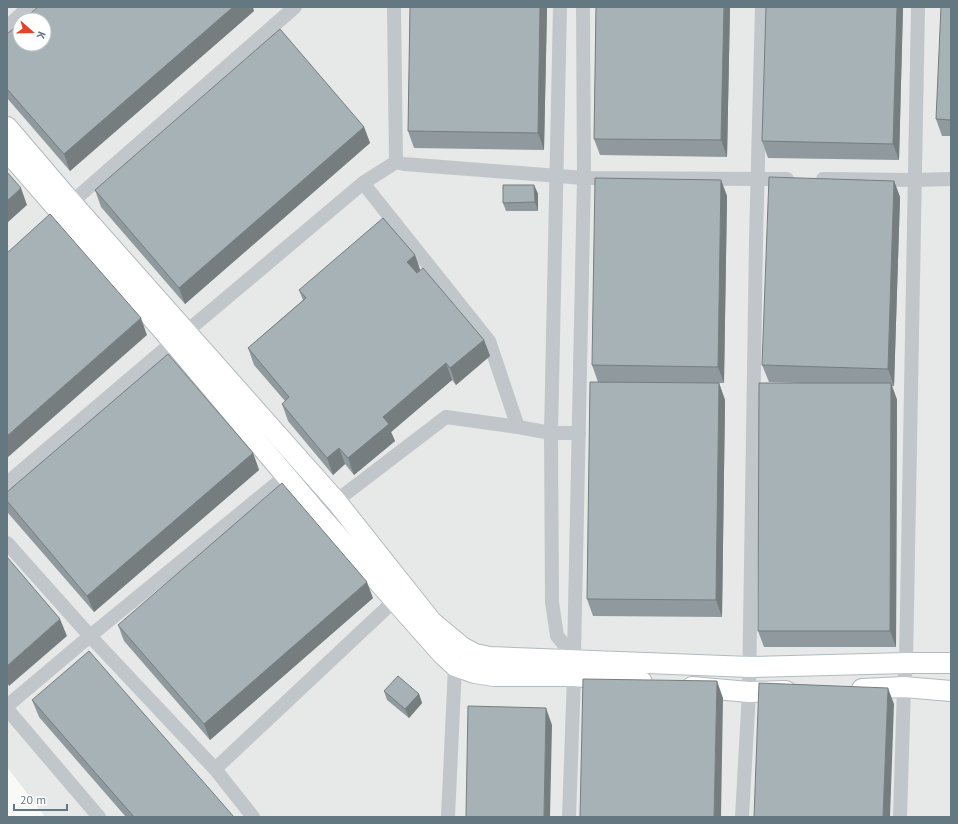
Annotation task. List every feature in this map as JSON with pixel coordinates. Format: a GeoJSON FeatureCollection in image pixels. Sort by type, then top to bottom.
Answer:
{"type":"FeatureCollection","features":[{"type":"Feature","properties":{"kind":"street"},"geometry":{"type":"LineString","coordinates":[[7,27],[29,7]]}},
{"type":"Feature","properties":{"kind":"street"},"geometry":{"type":"LineString","coordinates":[[60,212],[280,12],[295,7]]}},
{"type":"Feature","properties":{"kind":"street"},"geometry":{"type":"LineString","coordinates":[[560,7],[552,433],[552,602],[558,636],[574,664]]}},
{"type":"Feature","properties":{"kind":"street"},"geometry":{"type":"LineString","coordinates":[[569,817],[574,664],[584,178],[583,7]]}},
{"type":"Feature","properties":{"kind":"street"},"geometry":{"type":"LineString","coordinates":[[742,817],[750,667],[756,240],[762,7]]}},
{"type":"Feature","properties":{"kind":"street"},"geometry":{"type":"LineString","coordinates":[[900,817],[906,663],[918,7]]}},
{"type":"Feature","properties":{"kind":"street"},"geometry":{"type":"LineString","coordinates":[[391,8],[396,162]]}},
{"type":"Feature","properties":{"kind":"street"},"geometry":{"type":"LineString","coordinates":[[7,128],[60,212]]}},
{"type":"Feature","properties":{"kind":"street"},"geometry":{"type":"LineString","coordinates":[[7,151],[60,212],[336,502],[432,622],[462,647],[476,654],[490,657],[574,664],[750,667],[951,663]]}},
{"type":"Feature","properties":{"kind":"street"},"geometry":{"type":"LineString","coordinates":[[7,484],[363,183],[396,162],[404,164],[584,178],[797,179]]}},
{"type":"Feature","properties":{"kind":"street"},"geometry":{"type":"LineString","coordinates":[[813,179],[915,180],[951,178]]}},
{"type":"Feature","properties":{"kind":"street"},"geometry":{"type":"LineString","coordinates":[[363,183],[489,341],[518,427]]}},
{"type":"Feature","properties":{"kind":"street"},"geometry":{"type":"LineString","coordinates":[[180,337],[320,516],[442,655],[455,666],[476,673],[494,676],[574,664],[670,685],[749,692],[803,690]]}},
{"type":"Feature","properties":{"kind":"street"},"geometry":{"type":"LineString","coordinates":[[336,502],[446,417],[552,433],[579,433]]}},
{"type":"Feature","properties":{"kind":"street"},"geometry":{"type":"LineString","coordinates":[[7,706],[287,475]]}},
{"type":"Feature","properties":{"kind":"street"},"geometry":{"type":"LineString","coordinates":[[7,543],[90,636],[216,769],[253,817]]}},
{"type":"Feature","properties":{"kind":"street"},"geometry":{"type":"LineString","coordinates":[[216,769],[395,600]]}},
{"type":"Feature","properties":{"kind":"street"},"geometry":{"type":"LineString","coordinates":[[448,817],[455,666]]}},
{"type":"Feature","properties":{"kind":"street"},"geometry":{"type":"LineString","coordinates":[[842,689],[904,687],[951,691]]}},
{"type":"Feature","properties":{"kind":"street"},"geometry":{"type":"LineString","coordinates":[[7,709],[99,817]]}},
{"type":"Feature","properties":{"kind":"shaded area"},"geometry":{"type":"Polygon","coordinates":[[[7,7],[951,7],[951,817],[45,817],[7,767],[7,7]]]}},
{"type":"Feature","properties":{"kind":"building"},"geometry":{"type":"Polygon","coordinates":[[[38,7],[233,7],[64,154],[7,89],[7,34],[12,30],[12,52],[52,52],[52,12],[32,12],[38,7]]]}},
{"type":"Feature","properties":{"kind":"building"},"geometry":{"type":"Polygon","coordinates":[[[410,7],[540,7],[538,133],[408,131],[410,7]]]}},
{"type":"Feature","properties":{"kind":"building"},"geometry":{"type":"Polygon","coordinates":[[[596,7],[724,7],[721,140],[594,139],[596,7]]]}},
{"type":"Feature","properties":{"kind":"building"},"geometry":{"type":"Polygon","coordinates":[[[766,7],[897,7],[893,144],[762,141],[766,7]]]}},
{"type":"Feature","properties":{"kind":"building"},"geometry":{"type":"Polygon","coordinates":[[[941,7],[951,7],[951,120],[936,119],[941,7]]]}},
{"type":"Feature","properties":{"kind":"building"},"geometry":{"type":"Polygon","coordinates":[[[280,29],[364,127],[179,288],[95,190],[280,29]]]}},
{"type":"Feature","properties":{"kind":"building"},"geometry":{"type":"Polygon","coordinates":[[[7,172],[21,188],[7,201],[7,172]]]}},
{"type":"Feature","properties":{"kind":"building"},"geometry":{"type":"Polygon","coordinates":[[[769,177],[894,181],[888,369],[762,365],[769,177]]]}},
{"type":"Feature","properties":{"kind":"building"},"geometry":{"type":"Polygon","coordinates":[[[595,178],[721,180],[718,367],[592,365],[595,178]]]}},
{"type":"Feature","properties":{"kind":"building"},"geometry":{"type":"Polygon","coordinates":[[[503,185],[534,185],[535,202],[503,203],[503,185]]]}},
{"type":"Feature","properties":{"kind":"building"},"geometry":{"type":"Polygon","coordinates":[[[50,214],[141,318],[7,436],[7,253],[50,214]]]}},
{"type":"Feature","properties":{"kind":"building"},"geometry":{"type":"Polygon","coordinates":[[[383,218],[415,255],[407,262],[417,273],[423,268],[484,340],[450,368],[446,363],[383,417],[389,424],[348,458],[339,448],[327,458],[282,404],[289,397],[248,348],[306,298],[299,290],[383,218]]]}},
{"type":"Feature","properties":{"kind":"building"},"geometry":{"type":"Polygon","coordinates":[[[168,354],[253,453],[87,596],[7,501],[7,492],[168,354]]]}},
{"type":"Feature","properties":{"kind":"building"},"geometry":{"type":"Polygon","coordinates":[[[590,382],[719,383],[716,600],[587,599],[590,382]]]}},
{"type":"Feature","properties":{"kind":"building"},"geometry":{"type":"Polygon","coordinates":[[[759,383],[891,383],[890,631],[758,631],[759,383]]]}},
{"type":"Feature","properties":{"kind":"building"},"geometry":{"type":"Polygon","coordinates":[[[282,483],[367,582],[204,724],[118,625],[282,483]]]}},
{"type":"Feature","properties":{"kind":"building"},"geometry":{"type":"Polygon","coordinates":[[[7,557],[60,619],[7,666],[7,557]]]}},
{"type":"Feature","properties":{"kind":"building"},"geometry":{"type":"Polygon","coordinates":[[[89,651],[234,817],[134,817],[32,700],[89,651]]]}},
{"type":"Feature","properties":{"kind":"building"},"geometry":{"type":"Polygon","coordinates":[[[398,676],[419,694],[405,709],[384,691],[398,676]]]}},
{"type":"Feature","properties":{"kind":"building"},"geometry":{"type":"Polygon","coordinates":[[[583,679],[717,681],[714,817],[580,817],[583,679]]]}},
{"type":"Feature","properties":{"kind":"building"},"geometry":{"type":"Polygon","coordinates":[[[759,683],[888,688],[883,817],[754,817],[759,683]]]}},
{"type":"Feature","properties":{"kind":"building"},"geometry":{"type":"Polygon","coordinates":[[[468,706],[546,708],[544,817],[466,817],[468,706]]]}}]}
